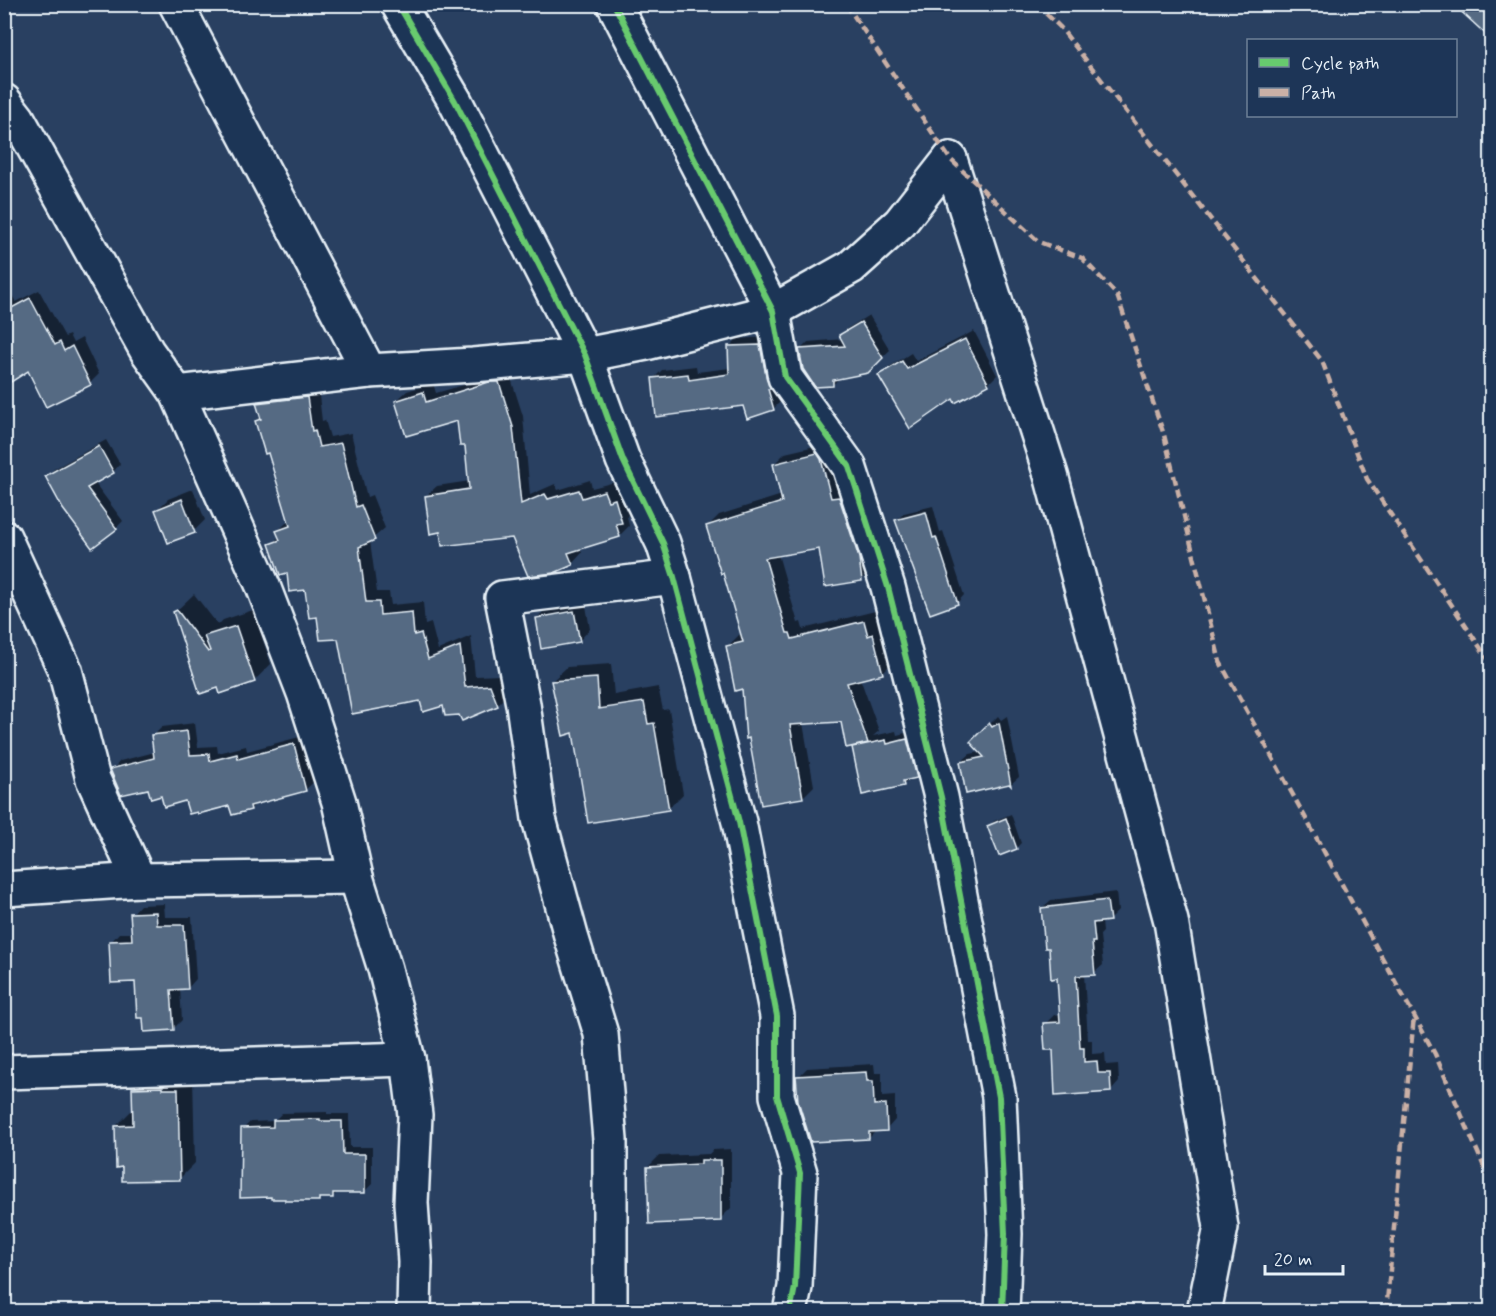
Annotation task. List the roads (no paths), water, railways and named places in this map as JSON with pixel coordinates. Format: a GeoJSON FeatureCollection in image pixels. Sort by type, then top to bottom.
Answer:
{"type":"FeatureCollection","features":[{"type":"Feature","properties":{"kind":"street"},"geometry":{"type":"LineString","coordinates":[[176,4],[369,371]]}},
{"type":"Feature","properties":{"kind":"street"},"geometry":{"type":"LineString","coordinates":[[399,4],[455,101],[585,355],[623,459],[663,543],[674,577],[739,822],[777,1016],[777,1096],[800,1173],[795,1287],[790,1311]]}},
{"type":"Feature","properties":{"kind":"street"},"geometry":{"type":"LineString","coordinates":[[614,4],[773,311],[785,377],[849,466],[888,587],[940,797],[999,1097],[1005,1234],[1002,1311]]}},
{"type":"Feature","properties":{"kind":"street"},"geometry":{"type":"LineString","coordinates":[[4,101],[18,119],[147,351],[177,393],[263,586],[304,693],[339,802],[356,877],[385,969],[408,1059],[415,1115],[411,1203],[415,1262],[414,1311]]}},
{"type":"Feature","properties":{"kind":"street"},"geometry":{"type":"LineString","coordinates":[[177,393],[369,371],[585,355],[646,343],[773,311],[851,267],[900,223],[950,159],[1051,475],[1171,921],[1221,1227],[1204,1311]]}},
{"type":"Feature","properties":{"kind":"street"},"geometry":{"type":"LineString","coordinates":[[4,537],[64,670],[93,779],[139,880]]}},
{"type":"Feature","properties":{"kind":"street"},"geometry":{"type":"LineString","coordinates":[[610,1311],[609,1140],[601,1034],[539,819],[523,704],[502,598],[674,577]]}},
{"type":"Feature","properties":{"kind":"street"},"geometry":{"type":"LineString","coordinates":[[4,889],[139,880],[356,877]]}},
{"type":"Feature","properties":{"kind":"street"},"geometry":{"type":"LineString","coordinates":[[4,1072],[408,1059]]}}]}
